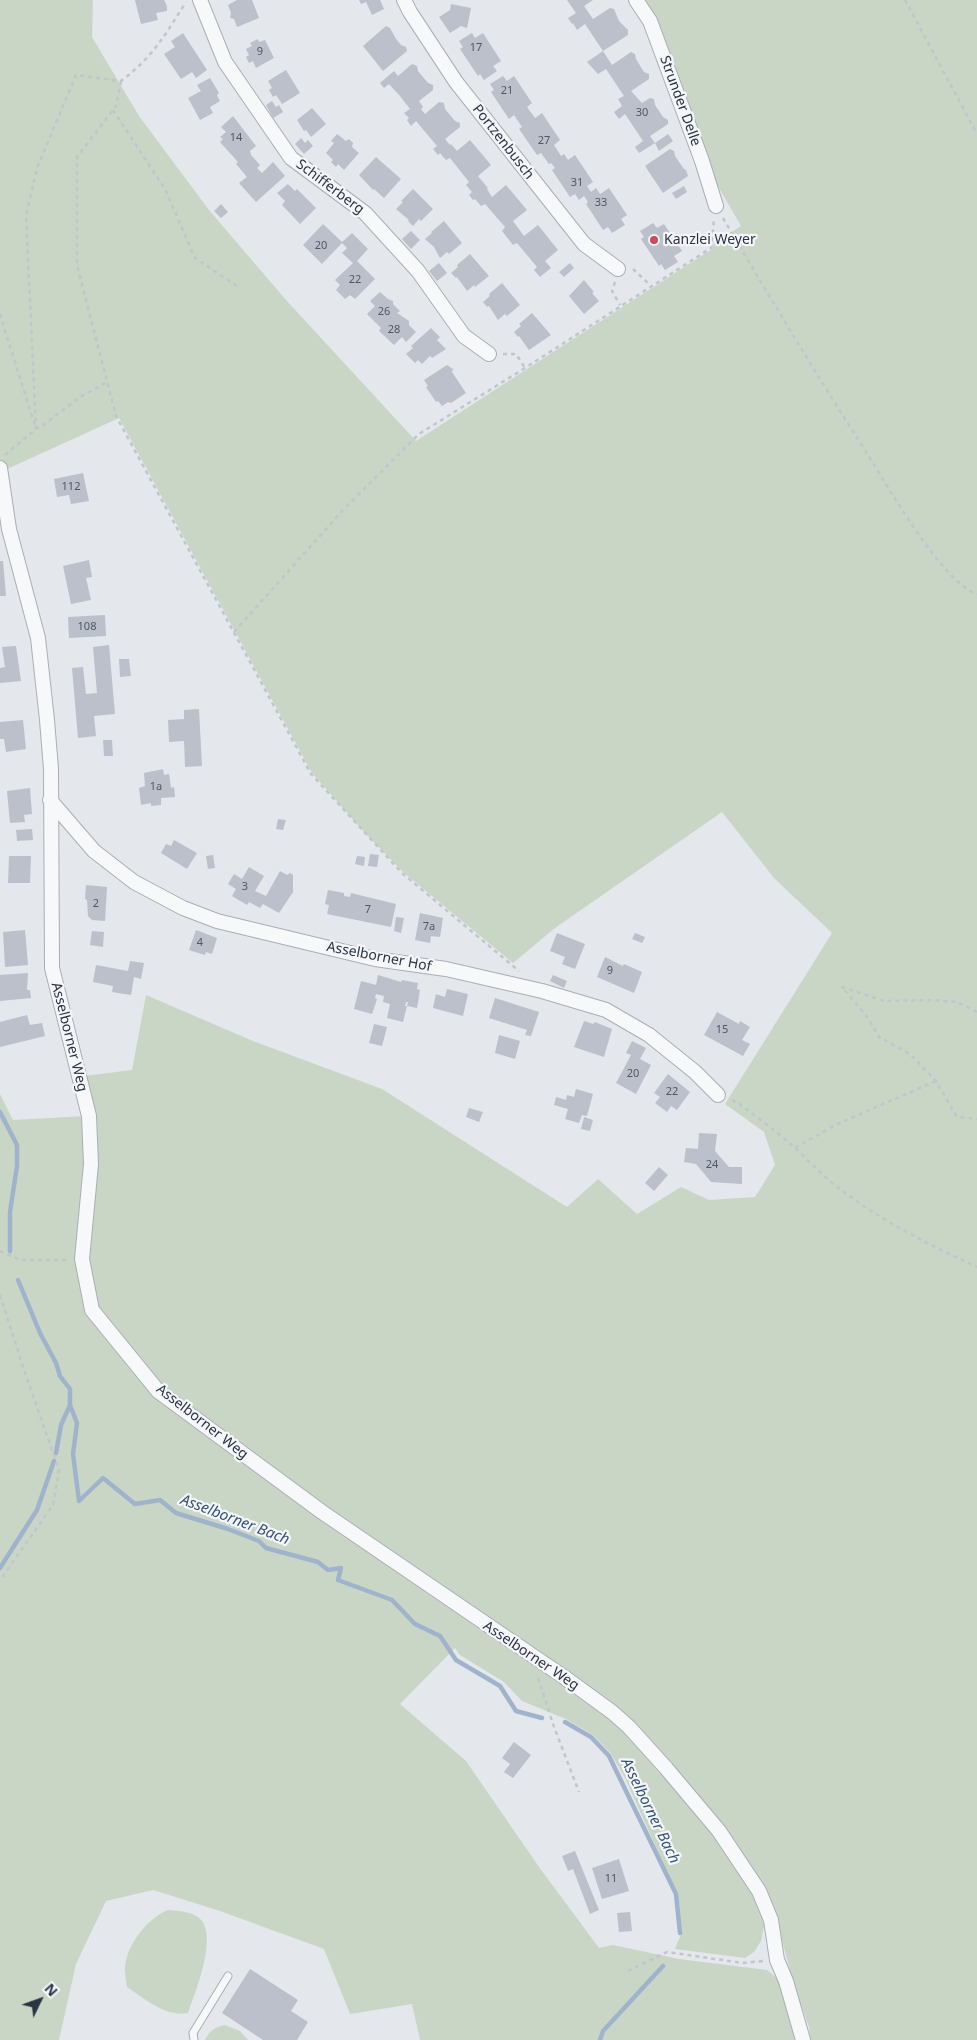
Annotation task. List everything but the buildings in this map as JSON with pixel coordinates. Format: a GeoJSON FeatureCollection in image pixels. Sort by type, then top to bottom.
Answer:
{"type":"FeatureCollection","features":[{"type":"Feature","properties":{"kind":"street","name":"Schifferberg"},"geometry":{"type":"LineString","coordinates":[[200,0],[225,62],[292,158],[365,213],[418,271],[464,336],[489,354]]}},
{"type":"Feature","properties":{"kind":"street","name":"Portzenbusch"},"geometry":{"type":"LineString","coordinates":[[404,0],[456,82],[506,147],[584,244],[618,269]]}},
{"type":"Feature","properties":{"kind":"street","name":"Strunder Delle"},"geometry":{"type":"LineString","coordinates":[[636,0],[650,21],[702,161],[716,206]]}},
{"type":"Feature","properties":{"kind":"street","name":"Asselborner Weg"},"geometry":{"type":"LineString","coordinates":[[0,468],[9,529],[38,638],[48,720],[51,770],[52,968],[89,1116],[91,1164],[82,1259],[92,1310],[158,1391],[322,1512],[612,1712],[629,1728],[666,1768],[719,1831],[759,1892],[771,1920],[777,1960],[786,1981],[803,2040]]}},
{"type":"Feature","properties":{"kind":"street","name":"Asselborner Hof"},"geometry":{"type":"LineString","coordinates":[[50,800],[94,851],[134,882],[183,908],[217,921],[375,958],[446,970],[542,991],[606,1010],[648,1035],[695,1072],[718,1095]]}},
{"type":"Feature","properties":{"kind":"lane"},"geometry":{"type":"LineString","coordinates":[[194,2040],[193,2033],[228,1976]]}},
{"type":"Feature","properties":{"kind":"path"},"geometry":{"type":"LineString","coordinates":[[187,0],[159,45],[140,66],[121,81],[116,106],[77,157],[76,265],[116,416],[311,774],[402,873],[503,956]]}},
{"type":"Feature","properties":{"kind":"path"},"geometry":{"type":"LineString","coordinates":[[905,0],[977,134]]}},
{"type":"Feature","properties":{"kind":"path"},"geometry":{"type":"LineString","coordinates":[[36,429],[26,214],[38,168],[76,75],[121,81]]}},
{"type":"Feature","properties":{"kind":"path"},"geometry":{"type":"LineString","coordinates":[[113,110],[165,189],[195,258],[237,286]]}},
{"type":"Feature","properties":{"kind":"path"},"geometry":{"type":"LineString","coordinates":[[234,632],[343,510],[419,434],[526,368],[620,305],[711,248],[716,206]]}},
{"type":"Feature","properties":{"kind":"path"},"geometry":{"type":"LineString","coordinates":[[716,206],[812,368],[918,534],[942,566],[970,592],[977,594]]}},
{"type":"Feature","properties":{"kind":"path"},"geometry":{"type":"LineString","coordinates":[[620,305],[612,291],[618,269],[634,269],[651,286]]}},
{"type":"Feature","properties":{"kind":"path"},"geometry":{"type":"LineString","coordinates":[[0,314],[36,429]]}},
{"type":"Feature","properties":{"kind":"path"},"geometry":{"type":"LineString","coordinates":[[489,354],[516,354],[526,368]]}},
{"type":"Feature","properties":{"kind":"path"},"geometry":{"type":"LineString","coordinates":[[0,459],[36,429],[80,397],[107,382]]}},
{"type":"Feature","properties":{"kind":"path"},"geometry":{"type":"LineString","coordinates":[[977,1012],[957,1002],[934,1000],[910,1002],[884,1001],[842,987],[868,1018],[879,1037],[910,1054],[936,1081],[957,1117],[977,1119]]}},
{"type":"Feature","properties":{"kind":"path"},"geometry":{"type":"LineString","coordinates":[[795,1148],[835,1124],[936,1081]]}},
{"type":"Feature","properties":{"kind":"path"},"geometry":{"type":"LineString","coordinates":[[718,1095],[738,1103],[795,1148],[809,1164],[841,1190],[934,1247],[977,1267]]}},
{"type":"Feature","properties":{"kind":"path"},"geometry":{"type":"LineString","coordinates":[[0,1251],[21,1260],[82,1259]]}},
{"type":"Feature","properties":{"kind":"path"},"geometry":{"type":"LineString","coordinates":[[0,1580],[53,1505],[59,1470],[1,1297]]}},
{"type":"Feature","properties":{"kind":"path"},"geometry":{"type":"LineString","coordinates":[[532,1657],[553,1724],[579,1792]]}},
{"type":"Feature","properties":{"kind":"path"},"geometry":{"type":"LineString","coordinates":[[628,1971],[666,1952],[743,1962],[777,1960]]}},
{"type":"Feature","properties":{"kind":"green space"},"geometry":{"type":"Polygon","coordinates":[[[0,0],[93,0],[92,37],[139,116],[209,210],[286,300],[416,441],[712,249],[713,244],[741,226],[704,162],[646,22],[631,0],[977,0],[977,2040],[810,2040],[809,2027],[793,1982],[777,1921],[669,1763],[331,1511],[161,1389],[95,1310],[85,1259],[84,1076],[132,1070],[146,995],[253,1041],[382,1089],[567,1207],[598,1179],[637,1214],[681,1187],[709,1200],[755,1197],[775,1165],[764,1132],[725,1104],[832,933],[774,878],[722,812],[555,928],[513,963],[403,872],[365,833],[312,773],[119,418],[5,470],[0,475],[0,0]]]}},
{"type":"Feature","properties":{"kind":"green space"},"geometry":{"type":"Polygon","coordinates":[[[0,1094],[13,1120],[86,1116],[89,1313],[156,1393],[427,1593],[608,1715],[661,1770],[710,1830],[754,1895],[765,1921],[761,1941],[754,1952],[745,1958],[675,1949],[682,1932],[677,1894],[625,1778],[611,1754],[593,1735],[566,1719],[522,1701],[504,1682],[460,1655],[455,1648],[400,1704],[466,1761],[539,1867],[599,1948],[613,1945],[679,1959],[767,1970],[779,1980],[797,2040],[420,2040],[412,2004],[350,2014],[324,1949],[220,1911],[153,1890],[106,1901],[76,1964],[59,2040],[0,2040],[0,1094]]]}},
{"type":"Feature","properties":{"kind":"green space"},"geometry":{"type":"Polygon","coordinates":[[[168,1910],[187,1912],[198,1917],[204,1925],[207,1936],[204,1964],[188,2013],[180,2014],[163,2010],[127,1987],[125,1968],[129,1950],[139,1933],[153,1919],[168,1910]]]}},
{"type":"Feature","properties":{"kind":"green space"},"geometry":{"type":"Polygon","coordinates":[[[225,2025],[240,2031],[248,2040],[205,2040],[213,2030],[225,2025]]]}},
{"type":"Feature","properties":{"kind":"waterway","name":"Asselborner Bach"},"geometry":{"type":"LineString","coordinates":[[0,1112],[17,1145],[17,1166],[10,1212],[10,1251]]}},
{"type":"Feature","properties":{"kind":"waterway","name":"Asselborner Bach"},"geometry":{"type":"LineString","coordinates":[[18,1280],[40,1333],[56,1363],[60,1376],[70,1389],[70,1405],[77,1423],[73,1454],[79,1501],[103,1478],[135,1504],[160,1500],[176,1513],[259,1541],[266,1548],[318,1562],[328,1570],[341,1568],[338,1580],[392,1600],[415,1624],[440,1636],[456,1660],[500,1686],[516,1711],[542,1718]]}},
{"type":"Feature","properties":{"kind":"waterway"},"geometry":{"type":"LineString","coordinates":[[56,1453],[61,1425],[70,1405]]}},
{"type":"Feature","properties":{"kind":"waterway"},"geometry":{"type":"LineString","coordinates":[[0,1568],[37,1510],[54,1461]]}},
{"type":"Feature","properties":{"kind":"waterway","name":"Asselborner Bach"},"geometry":{"type":"LineString","coordinates":[[565,1722],[591,1737],[609,1756],[676,1894],[680,1933]]}},
{"type":"Feature","properties":{"kind":"waterway","name":"Asselborner Bach"},"geometry":{"type":"LineString","coordinates":[[600,2040],[603,2031],[663,1966]]}},
{"type":"Feature","properties":{"kind":"place","name":"Kanzlei Weyer"},"geometry":{"type":"Point","coordinates":[654,240]}}]}
